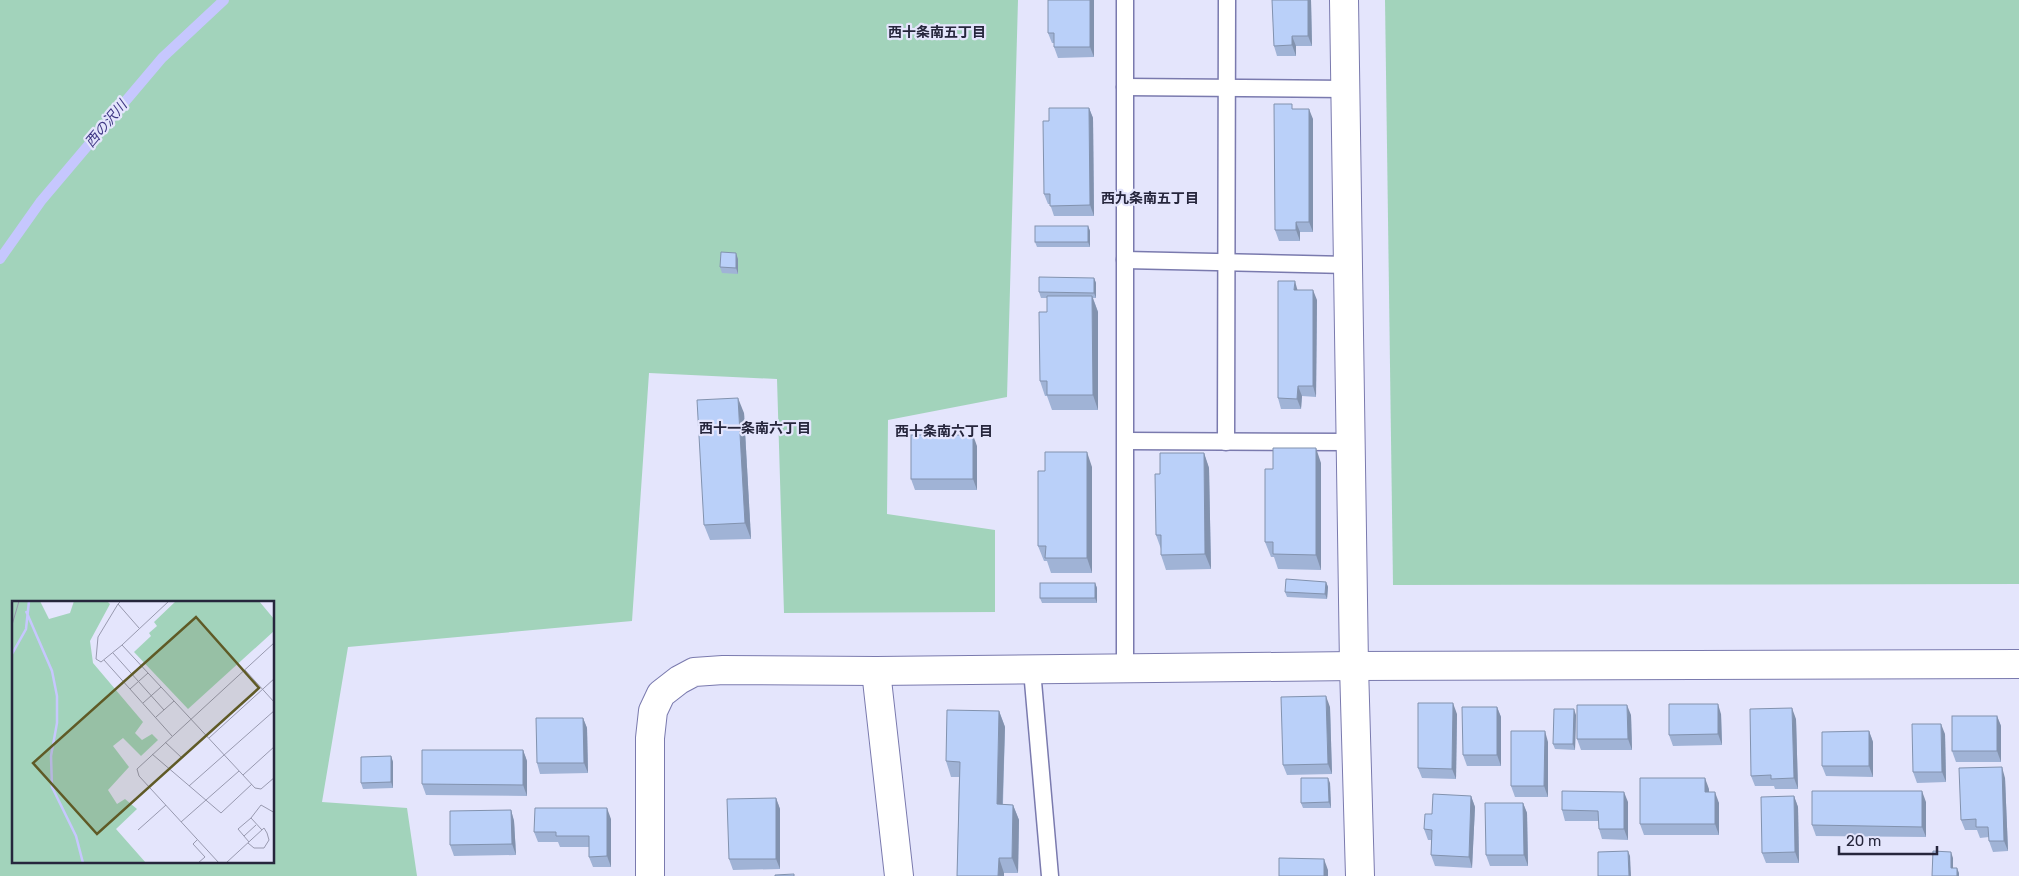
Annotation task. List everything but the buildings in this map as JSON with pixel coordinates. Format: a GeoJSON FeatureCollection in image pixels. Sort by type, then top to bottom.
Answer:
{"type":"FeatureCollection","features":[{"type":"Feature","properties":{"kind":"street"},"geometry":{"type":"LineString","coordinates":[[1344,0],[1354,666],[1360,876]]}},
{"type":"Feature","properties":{"kind":"street"},"geometry":{"type":"LineString","coordinates":[[650,876],[650,738],[653,711],[661,694],[694,672],[723,670],[876,671],[1354,666],[2019,664]]}},
{"type":"Feature","properties":{"kind":"street"},"geometry":{"type":"LineString","coordinates":[[876,671],[899,876]]}},
{"type":"Feature","properties":{"kind":"lane"},"geometry":{"type":"LineString","coordinates":[[1125,0],[1125,668]]}},
{"type":"Feature","properties":{"kind":"lane"},"geometry":{"type":"LineString","coordinates":[[1226,442],[1227,0]]}},
{"type":"Feature","properties":{"kind":"lane"},"geometry":{"type":"LineString","coordinates":[[1125,87],[1346,89]]}},
{"type":"Feature","properties":{"kind":"lane"},"geometry":{"type":"LineString","coordinates":[[1125,260],[1348,265]]}},
{"type":"Feature","properties":{"kind":"lane"},"geometry":{"type":"LineString","coordinates":[[1126,441],[1351,442]]}},
{"type":"Feature","properties":{"kind":"lane"},"geometry":{"type":"LineString","coordinates":[[1032,670],[1050,876]]}},
{"type":"Feature","properties":{"kind":"green space"},"geometry":{"type":"Polygon","coordinates":[[[0,0],[1018,0],[1007,397],[888,420],[887,514],[995,530],[995,612],[784,613],[777,379],[649,373],[632,621],[348,647],[322,802],[407,808],[417,876],[0,876],[0,0]]]}},
{"type":"Feature","properties":{"kind":"green space"},"geometry":{"type":"Polygon","coordinates":[[[1385,0],[2019,0],[2019,584],[1393,585],[1385,0]]]}},
{"type":"Feature","properties":{"kind":"waterway","name":"西の沢川"},"geometry":{"type":"LineString","coordinates":[[0,259],[41,201],[162,58],[224,0]]}},
{"type":"Feature","properties":{"kind":"district","name":"西十条南五丁目"},"geometry":{"type":"Point","coordinates":[937,32]}},
{"type":"Feature","properties":{"kind":"district","name":"西九条南五丁目"},"geometry":{"type":"Point","coordinates":[1150,198]}},
{"type":"Feature","properties":{"kind":"district","name":"西十一条南六丁目"},"geometry":{"type":"Point","coordinates":[755,428]}},
{"type":"Feature","properties":{"kind":"district","name":"西十条南六丁目"},"geometry":{"type":"Point","coordinates":[944,431]}}]}
